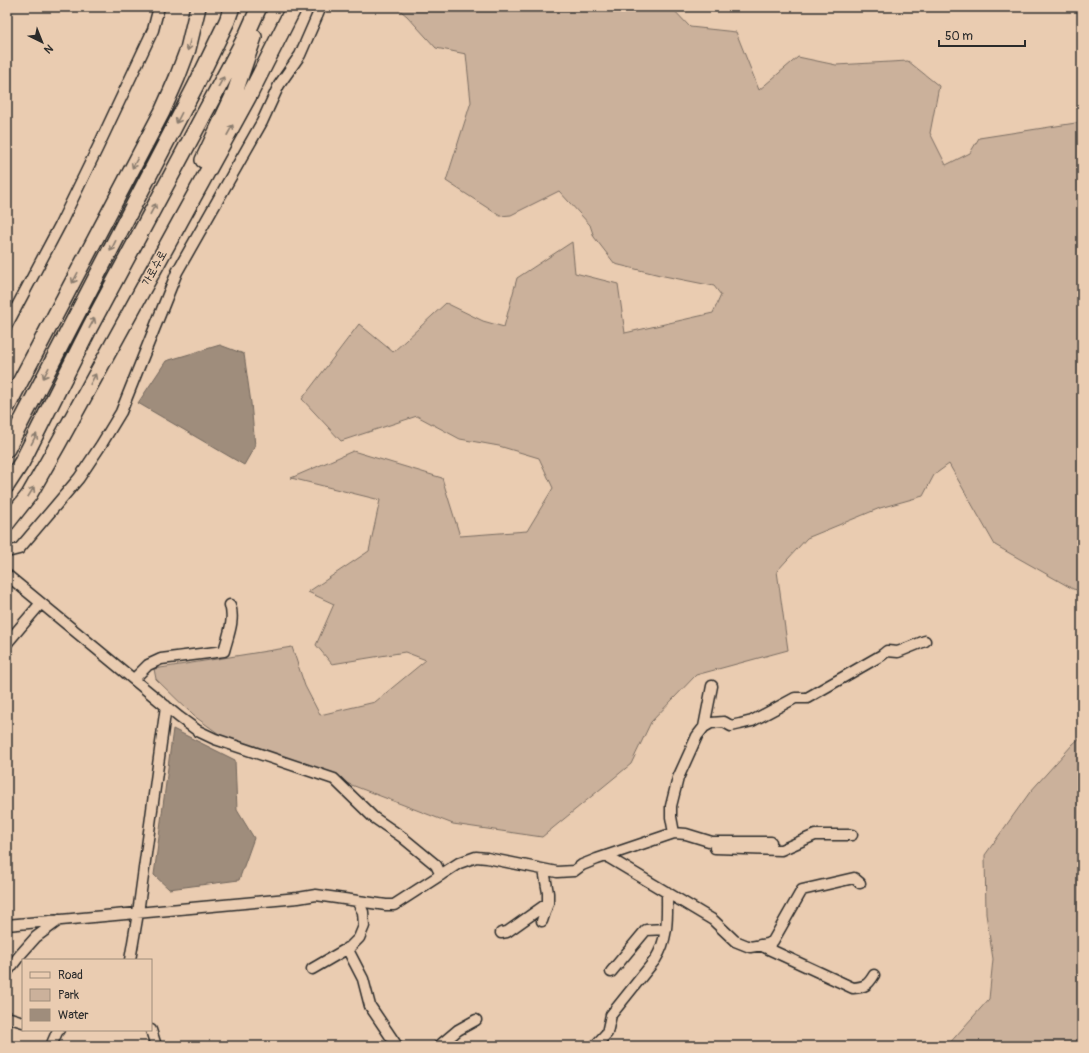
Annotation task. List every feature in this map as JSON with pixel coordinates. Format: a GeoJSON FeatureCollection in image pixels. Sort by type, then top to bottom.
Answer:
{"type":"FeatureCollection","features":[{"type":"Feature","properties":{"kind":"main road"},"geometry":{"type":"LineString","coordinates":[[7,407],[162,112],[188,49],[198,7]]}},
{"type":"Feature","properties":{"kind":"main road"},"geometry":{"type":"LineString","coordinates":[[7,449],[192,92],[227,21],[232,7]]}},
{"type":"Feature","properties":{"kind":"main road"},"geometry":{"type":"LineString","coordinates":[[7,485],[22,462],[90,327],[247,34],[259,7]]}},
{"type":"Feature","properties":{"kind":"main road"},"geometry":{"type":"LineString","coordinates":[[170,238],[184,198],[220,126],[235,92],[263,7]]}},
{"type":"Feature","properties":{"kind":"main road","name":"가로수로"},"geometry":{"type":"LineString","coordinates":[[7,523],[30,495],[250,94],[294,7]]}},
{"type":"Feature","properties":{"kind":"street"},"geometry":{"type":"LineString","coordinates":[[7,325],[102,140],[153,30],[159,7]]}},
{"type":"Feature","properties":{"kind":"street"},"geometry":{"type":"LineString","coordinates":[[7,552],[19,549],[79,478],[121,412],[177,272],[262,122],[280,85],[300,55],[321,7]]}},
{"type":"Feature","properties":{"kind":"street"},"geometry":{"type":"LineString","coordinates":[[7,575],[198,731],[215,739],[334,779],[373,817],[402,837],[436,864],[441,875]]}},
{"type":"Feature","properties":{"kind":"street"},"geometry":{"type":"LineString","coordinates":[[7,642],[41,603]]}},
{"type":"Feature","properties":{"kind":"street"},"geometry":{"type":"LineString","coordinates":[[134,680],[148,665],[161,659],[224,651],[232,621],[230,605]]}},
{"type":"Feature","properties":{"kind":"street"},"geometry":{"type":"LineString","coordinates":[[674,833],[671,817],[671,806],[678,778],[697,736],[704,727],[711,723],[724,722],[732,726],[752,721],[796,698],[807,698],[887,651],[898,652],[925,641]]}},
{"type":"Feature","properties":{"kind":"street"},"geometry":{"type":"LineString","coordinates":[[704,727],[712,686]]}},
{"type":"Feature","properties":{"kind":"street"},"geometry":{"type":"LineString","coordinates":[[130,959],[138,913],[166,706]]}},
{"type":"Feature","properties":{"kind":"street"},"geometry":{"type":"LineString","coordinates":[[7,925],[298,898],[316,895],[394,906],[459,863],[476,857],[557,872],[574,871],[582,865],[674,833],[686,834],[712,842],[771,842]]}},
{"type":"Feature","properties":{"kind":"street"},"geometry":{"type":"LineString","coordinates":[[702,839],[707,844],[715,848],[782,850],[815,835],[852,835]]}},
{"type":"Feature","properties":{"kind":"street"},"geometry":{"type":"LineString","coordinates":[[606,856],[713,920],[735,941],[750,947],[768,944],[773,941],[802,890],[854,878],[860,883]]}},
{"type":"Feature","properties":{"kind":"street"},"geometry":{"type":"LineString","coordinates":[[542,921],[548,903],[544,870]]}},
{"type":"Feature","properties":{"kind":"street"},"geometry":{"type":"LineString","coordinates":[[595,1046],[607,1033],[610,1015],[655,960],[661,950],[666,929],[667,892]]}},
{"type":"Feature","properties":{"kind":"street"},"geometry":{"type":"LineString","coordinates":[[312,969],[347,948],[359,938],[364,926],[363,912],[357,901]]}},
{"type":"Feature","properties":{"kind":"street"},"geometry":{"type":"LineString","coordinates":[[501,933],[507,932],[548,903]]}},
{"type":"Feature","properties":{"kind":"street"},"geometry":{"type":"LineString","coordinates":[[7,972],[20,954],[36,937],[59,920]]}},
{"type":"Feature","properties":{"kind":"street"},"geometry":{"type":"LineString","coordinates":[[611,972],[646,930],[666,929]]}},
{"type":"Feature","properties":{"kind":"street"},"geometry":{"type":"LineString","coordinates":[[760,945],[853,988],[861,988],[867,985],[874,975]]}},
{"type":"Feature","properties":{"kind":"street"},"geometry":{"type":"LineString","coordinates":[[347,948],[364,979],[370,1006],[398,1046]]}},
{"type":"Feature","properties":{"kind":"street"},"geometry":{"type":"LineString","coordinates":[[7,1017],[22,1022]]}},
{"type":"Feature","properties":{"kind":"street"},"geometry":{"type":"LineString","coordinates":[[439,1046],[458,1030],[476,1020]]}},
{"type":"Feature","properties":{"kind":"street"},"geometry":{"type":"LineString","coordinates":[[51,1046],[55,1031]]}},
{"type":"Feature","properties":{"kind":"street"},"geometry":{"type":"LineString","coordinates":[[151,1031],[156,1046]]}},
{"type":"Feature","properties":{"kind":"green space"},"geometry":{"type":"Polygon","coordinates":[[[396,7],[671,7],[690,27],[736,32],[759,90],[798,57],[836,65],[908,61],[939,86],[930,133],[946,165],[970,153],[979,138],[1082,122],[1082,591],[1073,589],[995,545],[949,464],[934,475],[923,496],[880,508],[807,538],[777,571],[788,650],[696,675],[651,722],[631,764],[542,837],[453,824],[323,774],[233,744],[194,716],[156,679],[154,669],[292,647],[305,686],[320,715],[375,702],[426,660],[405,652],[332,664],[316,645],[334,604],[308,592],[369,551],[380,500],[291,478],[353,451],[442,478],[460,536],[527,531],[553,488],[539,458],[499,446],[460,439],[417,416],[341,441],[302,399],[359,324],[393,352],[446,303],[483,321],[504,327],[517,278],[572,242],[575,273],[618,284],[625,333],[713,313],[721,295],[714,286],[615,264],[594,237],[590,225],[559,191],[511,215],[500,216],[446,181],[471,102],[466,54],[436,48],[407,16],[396,7]]]}},
{"type":"Feature","properties":{"kind":"green space"},"geometry":{"type":"Polygon","coordinates":[[[1082,736],[1082,1046],[947,1046],[989,999],[993,959],[986,914],[985,855],[1030,792],[1082,736]]]}},
{"type":"Feature","properties":{"kind":"water"},"geometry":{"type":"Polygon","coordinates":[[[220,345],[244,354],[255,446],[244,465],[138,403],[166,361],[220,345]]]}},
{"type":"Feature","properties":{"kind":"water"},"geometry":{"type":"Polygon","coordinates":[[[173,729],[235,760],[237,810],[254,838],[239,880],[169,889],[154,875],[173,729]]]}}]}
